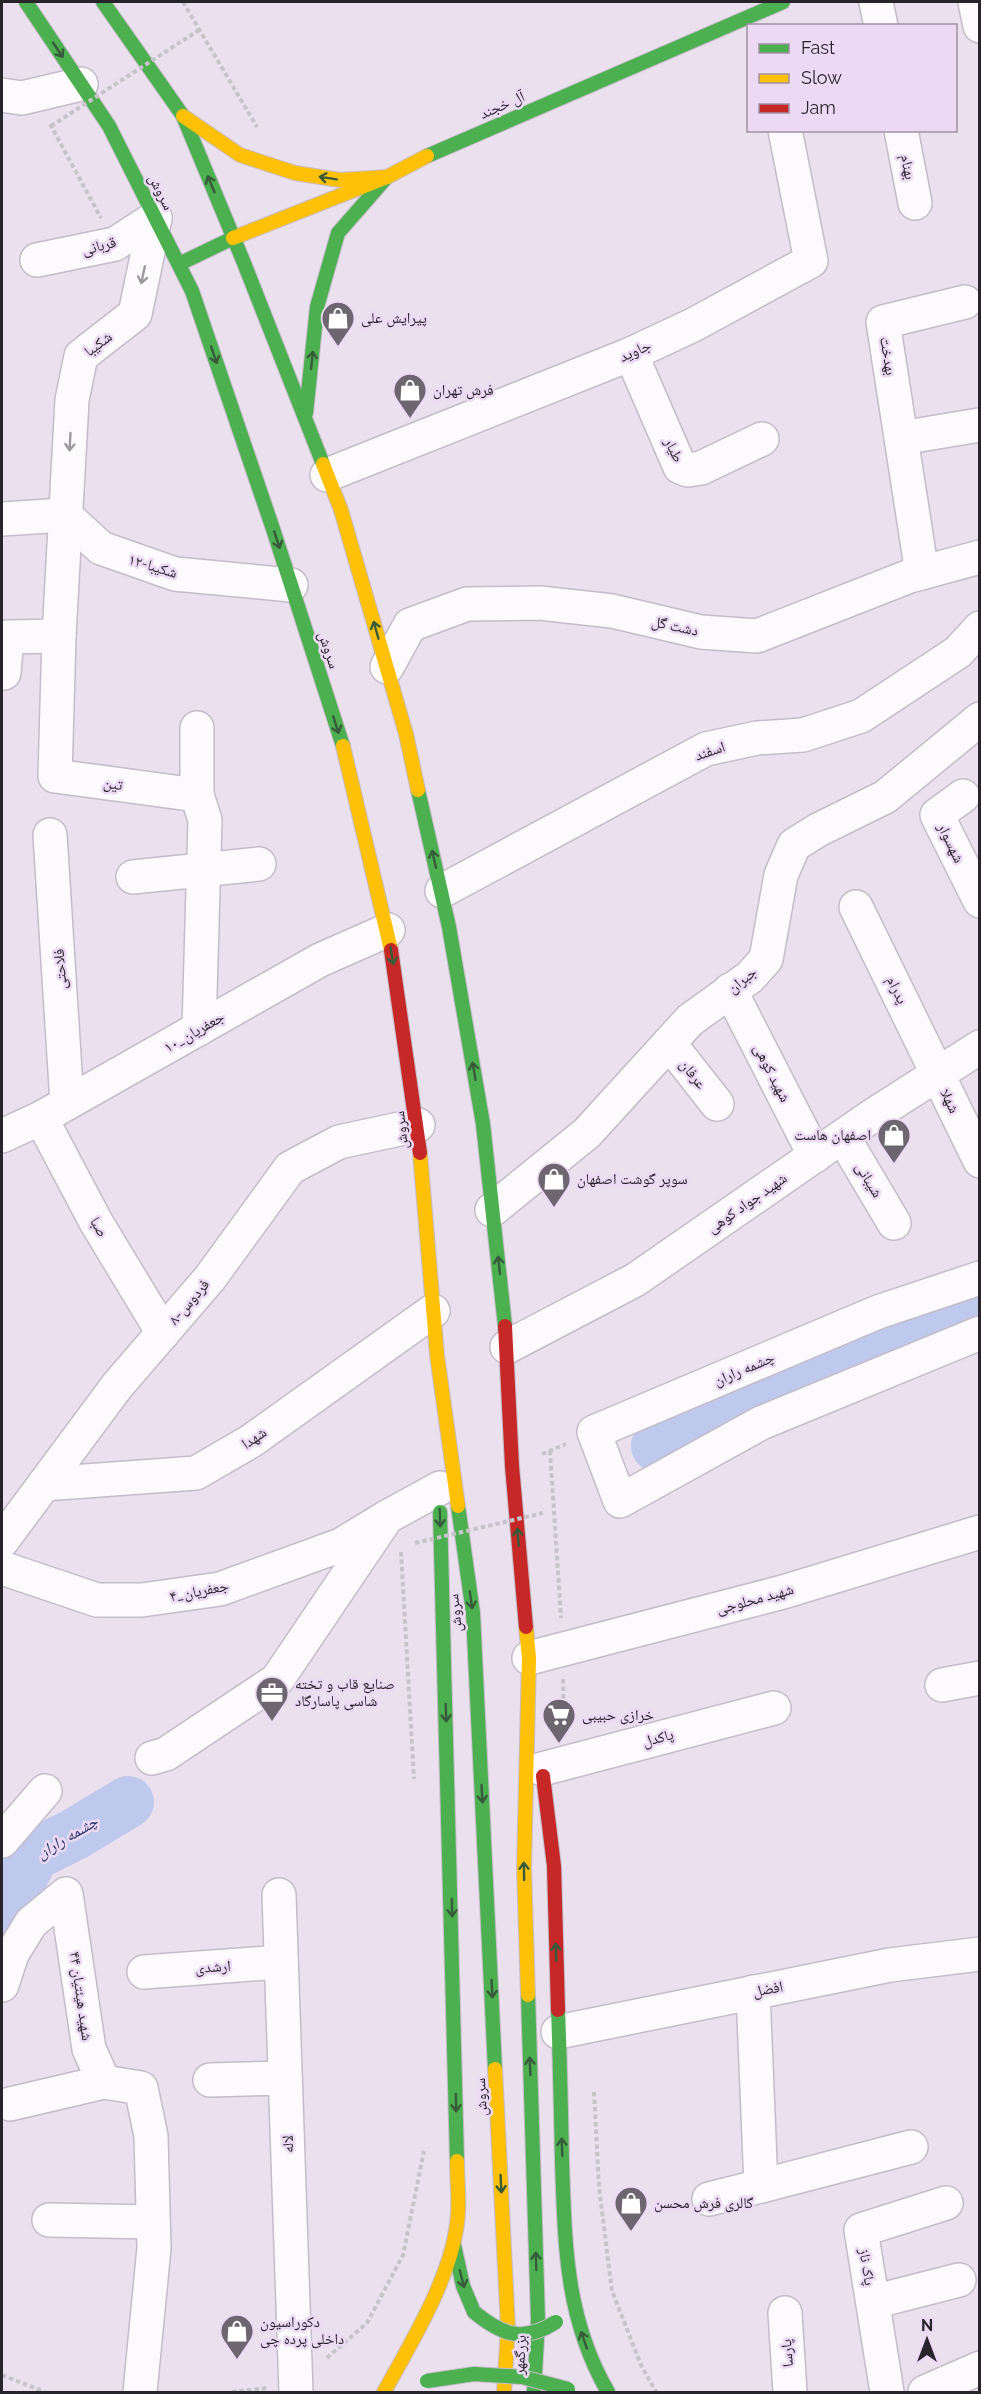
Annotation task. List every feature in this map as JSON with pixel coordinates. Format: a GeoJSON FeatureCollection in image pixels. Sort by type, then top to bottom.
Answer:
{"type":"FeatureCollection","features":[{"type":"Feature","properties":{"kind":"main road","name":"سروش"},"geometry":{"type":"LineString","coordinates":[[26,2],[109,126],[192,291],[345,753],[388,930],[418,1125],[437,1355],[473,1613],[508,2328]]}},
{"type":"Feature","properties":{"kind":"main road"},"geometry":{"type":"LineString","coordinates":[[103,2],[183,116],[234,238],[341,510],[406,734],[442,891],[483,1124],[507,1347],[512,1466],[529,1658],[554,1866],[565,2252],[579,2326],[592,2364],[608,2392]]}},
{"type":"Feature","properties":{"kind":"main road","name":"آل خجند"},"geometry":{"type":"LineString","coordinates":[[179,264],[234,238],[387,177],[434,153],[770,12]]}},
{"type":"Feature","properties":{"kind":"main road"},"geometry":{"type":"LineString","coordinates":[[183,116],[240,155],[295,174],[340,180],[387,177]]}},
{"type":"Feature","properties":{"kind":"main road"},"geometry":{"type":"LineString","coordinates":[[305,418],[317,307],[338,233],[387,177]]}},
{"type":"Feature","properties":{"kind":"main road"},"geometry":{"type":"LineString","coordinates":[[384,2392],[425,2320],[454,2245],[458,2214],[437,1355]]}},
{"type":"Feature","properties":{"kind":"main road","name":"بزرگمهر"},"geometry":{"type":"LineString","coordinates":[[529,1658],[524,1868],[538,2320],[534,2392]]}},
{"type":"Feature","properties":{"kind":"main road"},"geometry":{"type":"LineString","coordinates":[[454,2245],[463,2286],[474,2312],[495,2329],[523,2334],[540,2332],[556,2322],[570,2286]]}},
{"type":"Feature","properties":{"kind":"main road","name":"بزرگمهر"},"geometry":{"type":"LineString","coordinates":[[504,2392],[508,2328]]}},
{"type":"Feature","properties":{"kind":"main road"},"geometry":{"type":"LineString","coordinates":[[422,2383],[474,2374],[522,2377],[572,2391]]}},
{"type":"Feature","properties":{"kind":"street"},"geometry":{"type":"LineString","coordinates":[[876,2],[880,24]]}},
{"type":"Feature","properties":{"kind":"street"},"geometry":{"type":"LineString","coordinates":[[975,2],[980,26]]}},
{"type":"Feature","properties":{"kind":"street"},"geometry":{"type":"LineString","coordinates":[[16,96],[81,84]]}},
{"type":"Feature","properties":{"kind":"street","name":"جاوید"},"geometry":{"type":"LineString","coordinates":[[327,475],[631,354],[693,325],[811,261],[785,132]]}},
{"type":"Feature","properties":{"kind":"street","name":"بهنام"},"geometry":{"type":"LineString","coordinates":[[901,132],[915,203]]}},
{"type":"Feature","properties":{"kind":"street","name":"قربانی"},"geometry":{"type":"LineString","coordinates":[[37,260],[115,244],[155,218]]}},
{"type":"Feature","properties":{"kind":"street","name":"شکیبا"},"geometry":{"type":"LineString","coordinates":[[65,515],[72,400],[81,356],[135,314],[155,218]]}},
{"type":"Feature","properties":{"kind":"street","name":"بهدخت"},"geometry":{"type":"LineString","coordinates":[[922,573],[883,322],[965,302]]}},
{"type":"Feature","properties":{"kind":"street","name":"طیار"},"geometry":{"type":"LineString","coordinates":[[631,354],[680,467],[688,470],[700,468],[762,439]]}},
{"type":"Feature","properties":{"kind":"street"},"geometry":{"type":"LineString","coordinates":[[901,438],[979,425]]}},
{"type":"Feature","properties":{"kind":"street"},"geometry":{"type":"LineString","coordinates":[[2,519],[65,515]]}},
{"type":"Feature","properties":{"kind":"street","name":"۱۲-شکیبا"},"geometry":{"type":"LineString","coordinates":[[65,515],[100,548],[175,574],[291,585]]}},
{"type":"Feature","properties":{"kind":"street","name":"تین"},"geometry":{"type":"LineString","coordinates":[[65,515],[55,776],[197,795]]}},
{"type":"Feature","properties":{"kind":"street","name":"دشت گل"},"geometry":{"type":"LineString","coordinates":[[387,668],[410,625],[467,604],[550,604],[612,611],[701,632],[757,636],[922,573],[980,557]]}},
{"type":"Feature","properties":{"kind":"street","name":"اسفند"},"geometry":{"type":"LineString","coordinates":[[442,891],[706,749],[757,738],[803,735],[861,716],[958,652],[980,628]]}},
{"type":"Feature","properties":{"kind":"street"},"geometry":{"type":"LineString","coordinates":[[4,673],[7,637],[59,636]]}},
{"type":"Feature","properties":{"kind":"street","name":"جبران"},"geometry":{"type":"LineString","coordinates":[[492,1210],[587,1133],[690,1020],[750,977],[766,959],[781,875],[794,845],[818,830],[885,797],[980,719]]}},
{"type":"Feature","properties":{"kind":"street"},"geometry":{"type":"LineString","coordinates":[[197,728],[197,795],[206,820],[199,1029]]}},
{"type":"Feature","properties":{"kind":"street","name":"شهسوار"},"geometry":{"type":"LineString","coordinates":[[963,796],[937,814],[980,901]]}},
{"type":"Feature","properties":{"kind":"street","name":"فلاحتی"},"geometry":{"type":"LineString","coordinates":[[50,835],[54,1111]]}},
{"type":"Feature","properties":{"kind":"street"},"geometry":{"type":"LineString","coordinates":[[133,877],[259,864]]}},
{"type":"Feature","properties":{"kind":"street","name":"پدرام"},"geometry":{"type":"LineString","coordinates":[[856,907],[937,1074]]}},
{"type":"Feature","properties":{"kind":"street","name":"۱۰_جعفریان"},"geometry":{"type":"LineString","coordinates":[[2,1136],[54,1111],[320,960],[388,930]]}},
{"type":"Feature","properties":{"kind":"street","name":"شهید کوهی"},"geometry":{"type":"LineString","coordinates":[[730,990],[815,1156]]}},
{"type":"Feature","properties":{"kind":"street","name":"عرفان"},"geometry":{"type":"LineString","coordinates":[[669,1043],[717,1104]]}},
{"type":"Feature","properties":{"kind":"street","name":"شهید جواد کوهی"},"geometry":{"type":"LineString","coordinates":[[507,1347],[635,1280],[843,1137],[980,1047]]}},
{"type":"Feature","properties":{"kind":"street","name":"شهلا"},"geometry":{"type":"LineString","coordinates":[[937,1074],[980,1161]]}},
{"type":"Feature","properties":{"kind":"street","name":"صبا"},"geometry":{"type":"LineString","coordinates":[[54,1111],[96,1222],[163,1333]]}},
{"type":"Feature","properties":{"kind":"street","name":"۸-فردوس"},"geometry":{"type":"LineString","coordinates":[[2,1541],[117,1386],[210,1278],[290,1168],[339,1142],[418,1125]]}},
{"type":"Feature","properties":{"kind":"street","name":"شیبانی"},"geometry":{"type":"LineString","coordinates":[[843,1137],[894,1222]]}},
{"type":"Feature","properties":{"kind":"street","name":"چشمه راران"},"geometry":{"type":"LineString","coordinates":[[594,1432],[878,1312],[980,1278]]}},
{"type":"Feature","properties":{"kind":"street","name":"شهدا"},"geometry":{"type":"LineString","coordinates":[[44,1484],[196,1473],[250,1441],[434,1311]]}},
{"type":"Feature","properties":{"kind":"street"},"geometry":{"type":"LineString","coordinates":[[594,1432],[620,1501],[762,1423],[980,1333]]}},
{"type":"Feature","properties":{"kind":"street"},"geometry":{"type":"LineString","coordinates":[[152,1758],[166,1754],[277,1680],[394,1513],[440,1488]]}},
{"type":"Feature","properties":{"kind":"street","name":"۴_جعفریان"},"geometry":{"type":"LineString","coordinates":[[2,1568],[96,1600],[142,1600],[220,1589],[341,1545],[394,1513]]}},
{"type":"Feature","properties":{"kind":"street","name":"شهید محلوجی"},"geometry":{"type":"LineString","coordinates":[[529,1658],[783,1592],[980,1532]]}},
{"type":"Feature","properties":{"kind":"street"},"geometry":{"type":"LineString","coordinates":[[942,1685],[980,1678]]}},
{"type":"Feature","properties":{"kind":"street","name":"پاکدل"},"geometry":{"type":"LineString","coordinates":[[542,1769],[774,1708]]}},
{"type":"Feature","properties":{"kind":"street"},"geometry":{"type":"LineString","coordinates":[[2,1841],[45,1791]]}},
{"type":"Feature","properties":{"kind":"street","name":"شهید هیئتیان ۴۴"},"geometry":{"type":"LineString","coordinates":[[2,1985],[12,1954],[31,1923],[66,1894],[89,2049],[104,2082]]}},
{"type":"Feature","properties":{"kind":"street","name":"لاله"},"geometry":{"type":"LineString","coordinates":[[279,1895],[296,2392]]}},
{"type":"Feature","properties":{"kind":"street","name":"افضل"},"geometry":{"type":"LineString","coordinates":[[558,2032],[890,1965],[980,1954]]}},
{"type":"Feature","properties":{"kind":"street","name":"ارشدی"},"geometry":{"type":"LineString","coordinates":[[144,1972],[281,1962]]}},
{"type":"Feature","properties":{"kind":"street"},"geometry":{"type":"LineString","coordinates":[[753,1992],[761,2186]]}},
{"type":"Feature","properties":{"kind":"street"},"geometry":{"type":"LineString","coordinates":[[210,2080],[285,2078]]}},
{"type":"Feature","properties":{"kind":"street"},"geometry":{"type":"LineString","coordinates":[[9,2104],[104,2082],[141,2088],[151,2136],[154,2248],[140,2392]]}},
{"type":"Feature","properties":{"kind":"street"},"geometry":{"type":"LineString","coordinates":[[710,2199],[911,2147]]}},
{"type":"Feature","properties":{"kind":"street","name":"پاک ناز"},"geometry":{"type":"LineString","coordinates":[[887,2392],[861,2230],[946,2203]]}},
{"type":"Feature","properties":{"kind":"street"},"geometry":{"type":"LineString","coordinates":[[49,2220],[153,2222]]}},
{"type":"Feature","properties":{"kind":"street"},"geometry":{"type":"LineString","coordinates":[[873,2302],[959,2280]]}},
{"type":"Feature","properties":{"kind":"street","name":"پارسا"},"geometry":{"type":"LineString","coordinates":[[785,2313],[790,2392]]}},
{"type":"Feature","properties":{"kind":"street"},"geometry":{"type":"LineString","coordinates":[[925,2392],[980,2368]]}},
{"type":"Feature","properties":{"kind":"path"},"geometry":{"type":"LineString","coordinates":[[183,2],[259,129]]}},
{"type":"Feature","properties":{"kind":"path"},"geometry":{"type":"LineString","coordinates":[[51,126],[199,30]]}},
{"type":"Feature","properties":{"kind":"path"},"geometry":{"type":"LineString","coordinates":[[16,96],[51,126],[115,244]]}},
{"type":"Feature","properties":{"kind":"path"},"geometry":{"type":"LineString","coordinates":[[512,1466],[594,1432]]}},
{"type":"Feature","properties":{"kind":"path"},"geometry":{"type":"LineString","coordinates":[[394,1513],[402,1578],[415,1782]]}},
{"type":"Feature","properties":{"kind":"path"},"geometry":{"type":"LineString","coordinates":[[415,1543],[543,1513]]}},
{"type":"Feature","properties":{"kind":"path"},"geometry":{"type":"LineString","coordinates":[[367,2322],[403,2255],[425,2146]]}},
{"type":"Feature","properties":{"kind":"path"},"geometry":{"type":"LineString","coordinates":[[641,2365],[656,2392]]}},
{"type":"Feature","properties":{"kind":"path"},"geometry":{"type":"LineString","coordinates":[[2,2375],[45,2392]]}},
{"type":"Feature","properties":{"kind":"waterway"},"geometry":{"type":"LineString","coordinates":[[657,1446],[843,1357],[980,1308]]}},
{"type":"Feature","properties":{"kind":"waterway","name":"چشمه راران"},"geometry":{"type":"LineString","coordinates":[[2,1917],[33,1855],[75,1834],[128,1802]]}},
{"type":"Feature","properties":{"kind":"traffic: fast"},"geometry":{"type":"LineString","coordinates":[[26,2],[109,126],[192,291],[273,529],[343,746]]}},
{"type":"Feature","properties":{"kind":"traffic: fast"},"geometry":{"type":"LineString","coordinates":[[103,2],[183,116],[323,464]]}},
{"type":"Feature","properties":{"kind":"traffic: fast"},"geometry":{"type":"LineString","coordinates":[[427,156],[783,2]]}},
{"type":"Feature","properties":{"kind":"traffic: fast"},"geometry":{"type":"LineString","coordinates":[[306,413],[317,307],[338,233],[387,177]]}},
{"type":"Feature","properties":{"kind":"traffic: fast"},"geometry":{"type":"LineString","coordinates":[[179,264],[233,238]]}},
{"type":"Feature","properties":{"kind":"traffic: fast"},"geometry":{"type":"LineString","coordinates":[[418,790],[449,927],[483,1124],[505,1326]]}},
{"type":"Feature","properties":{"kind":"traffic: fast"},"geometry":{"type":"LineString","coordinates":[[458,1506],[473,1613],[495,2069]]}},
{"type":"Feature","properties":{"kind":"traffic: fast"},"geometry":{"type":"LineString","coordinates":[[440,1512],[457,2161]]}},
{"type":"Feature","properties":{"kind":"traffic: fast"},"geometry":{"type":"LineString","coordinates":[[528,1995],[538,2320],[534,2392]]}},
{"type":"Feature","properties":{"kind":"traffic: fast"},"geometry":{"type":"LineString","coordinates":[[558,2010],[564,2222],[570,2280],[583,2336],[608,2392]]}},
{"type":"Feature","properties":{"kind":"traffic: fast"},"geometry":{"type":"LineString","coordinates":[[454,2245],[463,2286],[474,2312]]}},
{"type":"Feature","properties":{"kind":"traffic: fast"},"geometry":{"type":"LineString","coordinates":[[474,2312],[494,2326],[513,2334],[533,2333],[556,2322]]}},
{"type":"Feature","properties":{"kind":"traffic: fast"},"geometry":{"type":"LineString","coordinates":[[427,2381],[474,2374],[522,2377],[568,2389]]}},
{"type":"Feature","properties":{"kind":"traffic: slow"},"geometry":{"type":"LineString","coordinates":[[183,116],[240,155],[295,173],[340,180],[387,177]]}},
{"type":"Feature","properties":{"kind":"traffic: slow"},"geometry":{"type":"LineString","coordinates":[[233,238],[387,177],[427,156]]}},
{"type":"Feature","properties":{"kind":"traffic: slow"},"geometry":{"type":"LineString","coordinates":[[323,464],[341,510],[406,734],[418,790]]}},
{"type":"Feature","properties":{"kind":"traffic: slow"},"geometry":{"type":"LineString","coordinates":[[343,746],[391,950]]}},
{"type":"Feature","properties":{"kind":"traffic: slow"},"geometry":{"type":"LineString","coordinates":[[420,1153],[437,1355],[458,1506]]}},
{"type":"Feature","properties":{"kind":"traffic: slow"},"geometry":{"type":"LineString","coordinates":[[526,1627],[529,1658],[524,1868],[528,1995]]}},
{"type":"Feature","properties":{"kind":"traffic: slow"},"geometry":{"type":"LineString","coordinates":[[495,2069],[508,2328],[504,2392]]}},
{"type":"Feature","properties":{"kind":"traffic: slow"},"geometry":{"type":"LineString","coordinates":[[384,2392],[419,2329],[449,2259],[458,2213],[457,2161]]}},
{"type":"Feature","properties":{"kind":"traffic: jam"},"geometry":{"type":"LineString","coordinates":[[391,950],[420,1153]]}},
{"type":"Feature","properties":{"kind":"traffic: jam"},"geometry":{"type":"LineString","coordinates":[[505,1326],[512,1466],[526,1627]]}},
{"type":"Feature","properties":{"kind":"traffic: jam"},"geometry":{"type":"LineString","coordinates":[[543,1776],[554,1866],[558,2010]]}},
{"type":"Feature","properties":{"kind":"place","name":"پیرایش علی"},"geometry":{"type":"Point","coordinates":[338,347]}},
{"type":"Feature","properties":{"kind":"place","name":"فرش تهران"},"geometry":{"type":"Point","coordinates":[410,419]}},
{"type":"Feature","properties":{"kind":"place","name":"اصفهان هاست"},"geometry":{"type":"Point","coordinates":[894,1164]}},
{"type":"Feature","properties":{"kind":"place","name":"سوپر گوشت اصفهان"},"geometry":{"type":"Point","coordinates":[554,1208]}},
{"type":"Feature","properties":{"kind":"place","name":"صنایع قاب و تخته شاسی پاسارگاد"},"geometry":{"type":"Point","coordinates":[272,1722]}},
{"type":"Feature","properties":{"kind":"place","name":"خرازی حبیبی"},"geometry":{"type":"Point","coordinates":[559,1744]}},
{"type":"Feature","properties":{"kind":"place","name":"گالری فرش محسن"},"geometry":{"type":"Point","coordinates":[631,2232]}},
{"type":"Feature","properties":{"kind":"place","name":"دکوراسیون داخلی پرده چی"},"geometry":{"type":"Point","coordinates":[237,2360]}}]}
